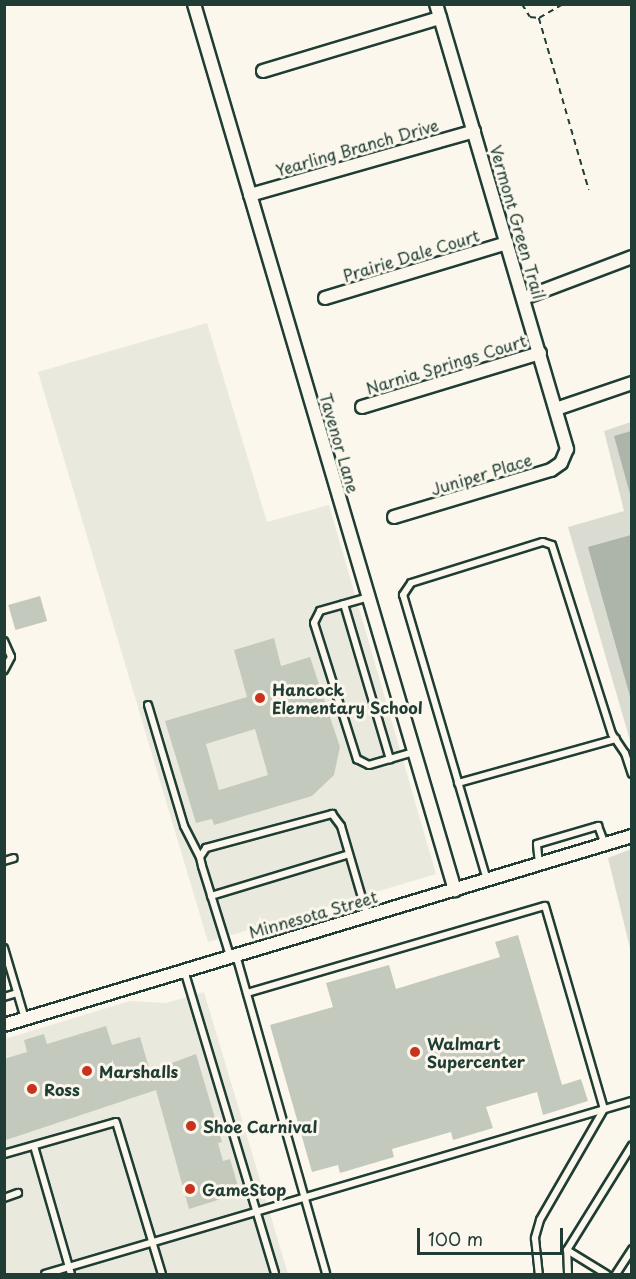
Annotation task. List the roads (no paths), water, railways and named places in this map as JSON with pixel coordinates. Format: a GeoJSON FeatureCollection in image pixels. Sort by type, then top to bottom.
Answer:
{"type":"FeatureCollection","features":[{"type":"Feature","properties":{"kind":"street","name":"Tavenor Lane"},"geometry":{"type":"LineString","coordinates":[[194,4],[456,890]]}},
{"type":"Feature","properties":{"kind":"street","name":"Vermont Green Trail"},"geometry":{"type":"LineString","coordinates":[[436,4],[567,449]]}},
{"type":"Feature","properties":{"kind":"street"},"geometry":{"type":"LineString","coordinates":[[263,71],[440,18]]}},
{"type":"Feature","properties":{"kind":"street","name":"Yearling Branch Drive"},"geometry":{"type":"LineString","coordinates":[[250,195],[474,131]]}},
{"type":"Feature","properties":{"kind":"street","name":"Prairie Dale Court"},"geometry":{"type":"LineString","coordinates":[[325,298],[507,243]]}},
{"type":"Feature","properties":{"kind":"street"},"geometry":{"type":"LineString","coordinates":[[524,298],[632,257]]}},
{"type":"Feature","properties":{"kind":"street","name":"Narnia Springs Court"},"geometry":{"type":"LineString","coordinates":[[362,407],[540,353]]}},
{"type":"Feature","properties":{"kind":"street"},"geometry":{"type":"LineString","coordinates":[[556,409],[632,383]]}},
{"type":"Feature","properties":{"kind":"street","name":"Juniper Place"},"geometry":{"type":"LineString","coordinates":[[394,517],[550,470],[561,463],[567,449]]}},
{"type":"Feature","properties":{"kind":"street","name":"Minnesota Street"},"geometry":{"type":"LineString","coordinates":[[4,1025],[632,836]]}},
{"type":"Feature","properties":{"kind":"lane"},"geometry":{"type":"LineString","coordinates":[[487,880],[403,595],[411,583],[543,542],[552,545],[616,739],[632,774]]}},
{"type":"Feature","properties":{"kind":"lane"},"geometry":{"type":"LineString","coordinates":[[369,597],[316,614],[314,623],[354,754],[364,765],[415,752]]}},
{"type":"Feature","properties":{"kind":"lane"},"geometry":{"type":"LineString","coordinates":[[344,604],[390,759]]}},
{"type":"Feature","properties":{"kind":"lane"},"geometry":{"type":"LineString","coordinates":[[4,641],[11,657],[4,670]]}},
{"type":"Feature","properties":{"kind":"lane"},"geometry":{"type":"LineString","coordinates":[[148,705],[184,826],[200,857],[211,896],[248,993],[303,1199],[326,1275]]}},
{"type":"Feature","properties":{"kind":"lane"},"geometry":{"type":"LineString","coordinates":[[458,783],[616,739]]}},
{"type":"Feature","properties":{"kind":"lane"},"geometry":{"type":"LineString","coordinates":[[200,857],[206,848],[326,813],[338,819],[367,916]]}},
{"type":"Feature","properties":{"kind":"lane"},"geometry":{"type":"LineString","coordinates":[[539,865],[537,844],[594,827],[605,845]]}},
{"type":"Feature","properties":{"kind":"lane"},"geometry":{"type":"LineString","coordinates":[[211,896],[349,854]]}},
{"type":"Feature","properties":{"kind":"lane"},"geometry":{"type":"LineString","coordinates":[[4,861],[14,858]]}},
{"type":"Feature","properties":{"kind":"lane"},"geometry":{"type":"LineString","coordinates":[[248,993],[545,906],[604,1109],[540,1220],[534,1238],[539,1275]]}},
{"type":"Feature","properties":{"kind":"lane"},"geometry":{"type":"LineString","coordinates":[[4,948],[25,1018]]}},
{"type":"Feature","properties":{"kind":"lane"},"geometry":{"type":"LineString","coordinates":[[184,970],[275,1275]]}},
{"type":"Feature","properties":{"kind":"lane"},"geometry":{"type":"LineString","coordinates":[[4,996],[17,993]]}},
{"type":"Feature","properties":{"kind":"lane"},"geometry":{"type":"LineString","coordinates":[[45,1275],[632,1101]]}},
{"type":"Feature","properties":{"kind":"lane"},"geometry":{"type":"LineString","coordinates":[[4,1154],[116,1122],[162,1275]]}},
{"type":"Feature","properties":{"kind":"lane"},"geometry":{"type":"LineString","coordinates":[[568,1275],[567,1250],[632,1145]]}},
{"type":"Feature","properties":{"kind":"lane"},"geometry":{"type":"LineString","coordinates":[[34,1146],[71,1275]]}},
{"type":"Feature","properties":{"kind":"lane"},"geometry":{"type":"LineString","coordinates":[[4,1198],[18,1193]]}},
{"type":"Feature","properties":{"kind":"lane"},"geometry":{"type":"LineString","coordinates":[[616,1275],[632,1249]]}},
{"type":"Feature","properties":{"kind":"lane"},"geometry":{"type":"LineString","coordinates":[[567,1250],[606,1275]]}},
{"type":"Feature","properties":{"kind":"place","name":"Hancock Elementary School"},"geometry":{"type":"Point","coordinates":[260,698]}},
{"type":"Feature","properties":{"kind":"place","name":"Walmart Supercenter"},"geometry":{"type":"Point","coordinates":[415,1052]}},
{"type":"Feature","properties":{"kind":"place","name":"Marshalls"},"geometry":{"type":"Point","coordinates":[87,1071]}},
{"type":"Feature","properties":{"kind":"place","name":"Ross"},"geometry":{"type":"Point","coordinates":[32,1089]}},
{"type":"Feature","properties":{"kind":"place","name":"Shoe Carnival"},"geometry":{"type":"Point","coordinates":[191,1126]}},
{"type":"Feature","properties":{"kind":"place","name":"GameStop"},"geometry":{"type":"Point","coordinates":[190,1189]}}]}
